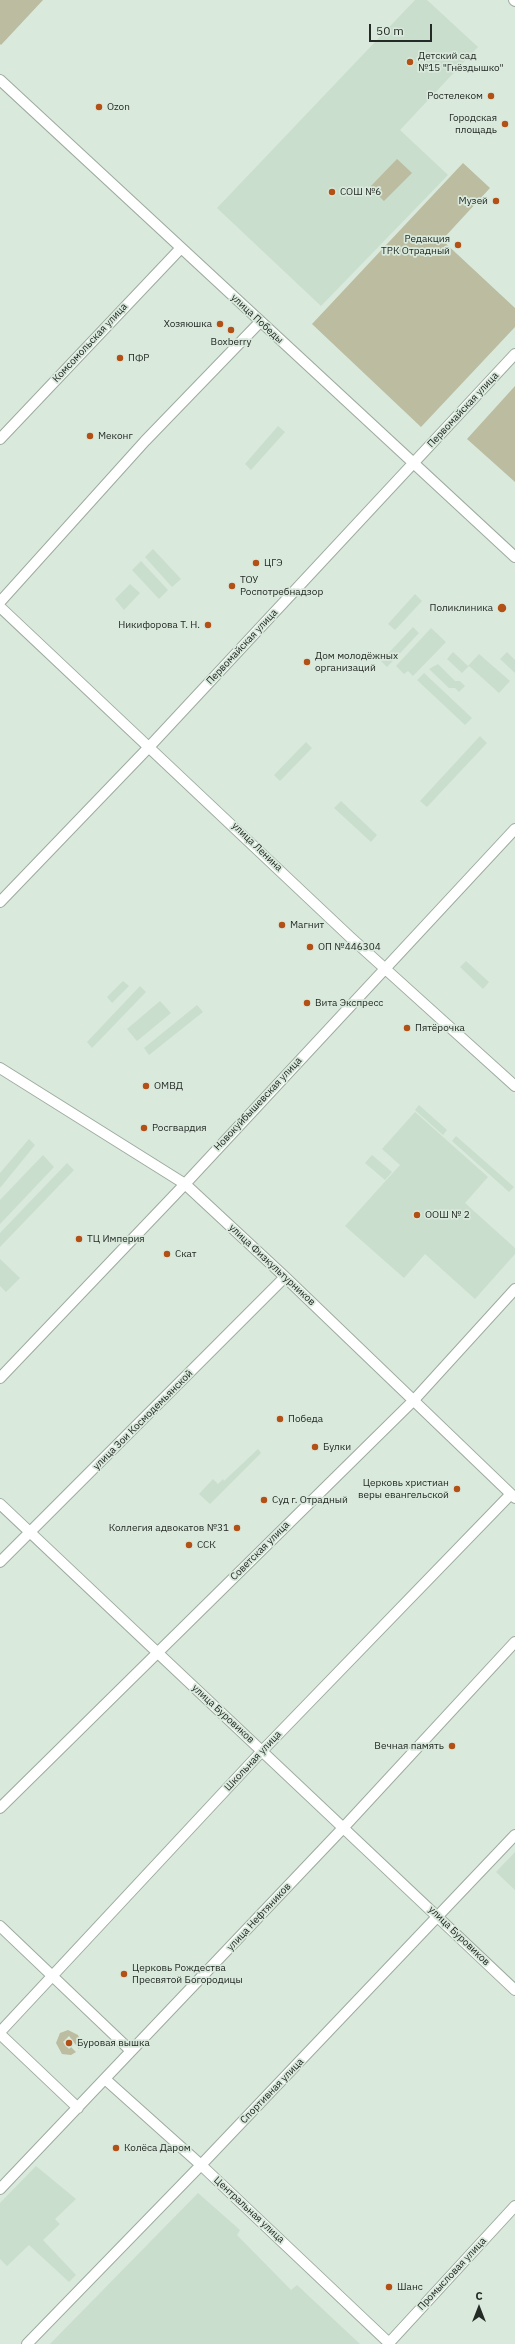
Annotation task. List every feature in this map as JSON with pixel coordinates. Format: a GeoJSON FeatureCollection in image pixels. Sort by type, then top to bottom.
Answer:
{"type":"FeatureCollection","features":[{"type":"Feature","properties":{"kind":"street","name":"улица Победы"},"geometry":{"type":"LineString","coordinates":[[0,80],[515,557]]}},
{"type":"Feature","properties":{"kind":"street","name":"Комсомольская улица"},"geometry":{"type":"LineString","coordinates":[[0,439],[180,248]]}},
{"type":"Feature","properties":{"kind":"street"},"geometry":{"type":"LineString","coordinates":[[0,602],[146,441],[260,322]]}},
{"type":"Feature","properties":{"kind":"street","name":"Первомайская улица"},"geometry":{"type":"LineString","coordinates":[[0,902],[150,746],[515,354]]}},
{"type":"Feature","properties":{"kind":"street","name":"улица Ленина"},"geometry":{"type":"LineString","coordinates":[[0,607],[384,967],[515,1086]]}},
{"type":"Feature","properties":{"kind":"street","name":"Новокуйбышевская улица"},"geometry":{"type":"LineString","coordinates":[[0,1378],[185,1184],[384,967],[515,829]]}},
{"type":"Feature","properties":{"kind":"street","name":"улица Физкультурников"},"geometry":{"type":"LineString","coordinates":[[0,1068],[185,1184],[285,1277],[513,1496]]}},
{"type":"Feature","properties":{"kind":"street","name":"улица Зои Космодемьянской"},"geometry":{"type":"LineString","coordinates":[[0,1562],[285,1277]]}},
{"type":"Feature","properties":{"kind":"street","name":"Советская улица"},"geometry":{"type":"LineString","coordinates":[[0,1808],[414,1400],[515,1289]]}},
{"type":"Feature","properties":{"kind":"street","name":"Школьная улица"},"geometry":{"type":"LineString","coordinates":[[0,2033],[52,1975],[262,1751],[513,1496]]}},
{"type":"Feature","properties":{"kind":"street","name":"улица Буровиков"},"geometry":{"type":"LineString","coordinates":[[0,1504],[515,1990]]}},
{"type":"Feature","properties":{"kind":"street","name":"улица Нефтяников"},"geometry":{"type":"LineString","coordinates":[[0,2189],[344,1827],[515,1642]]}},
{"type":"Feature","properties":{"kind":"street","name":"Спортивная улица"},"geometry":{"type":"LineString","coordinates":[[27,2344],[201,2165],[515,1835]]}},
{"type":"Feature","properties":{"kind":"street"},"geometry":{"type":"LineString","coordinates":[[0,1926],[131,2051]]}},
{"type":"Feature","properties":{"kind":"street"},"geometry":{"type":"LineString","coordinates":[[0,2033],[78,2108]]}},
{"type":"Feature","properties":{"kind":"street","name":"Центральная улица"},"geometry":{"type":"LineString","coordinates":[[105,2079],[201,2165],[389,2343]]}},
{"type":"Feature","properties":{"kind":"street","name":"Промысловая улица"},"geometry":{"type":"LineString","coordinates":[[389,2343],[515,2206]]}},
{"type":"Feature","properties":{"kind":"shaded area"},"geometry":{"type":"Polygon","coordinates":[[[0,0],[43,0],[1,45],[0,44],[0,0]]]}},
{"type":"Feature","properties":{"kind":"shaded area","name":"СОШ №6"},"geometry":{"type":"Polygon","coordinates":[[[415,0],[427,0],[478,47],[400,130],[448,175],[321,306],[217,208],[415,0]]]}},
{"type":"Feature","properties":{"kind":"shaded area"},"geometry":{"type":"Polygon","coordinates":[[[397,159],[412,173],[384,201],[370,187],[397,159]]]}},
{"type":"Feature","properties":{"kind":"shaded area"},"geometry":{"type":"Polygon","coordinates":[[[463,163],[490,188],[442,240],[515,308],[515,327],[421,427],[312,324],[463,163]]]}},
{"type":"Feature","properties":{"kind":"shaded area"},"geometry":{"type":"Polygon","coordinates":[[[515,386],[515,482],[467,439],[515,386]]]}},
{"type":"Feature","properties":{"kind":"shaded area"},"geometry":{"type":"Polygon","coordinates":[[[278,426],[285,432],[251,470],[245,464],[278,426]]]}},
{"type":"Feature","properties":{"kind":"shaded area"},"geometry":{"type":"Polygon","coordinates":[[[153,549],[181,579],[172,587],[145,557],[153,549]]]}},
{"type":"Feature","properties":{"kind":"shaded area"},"geometry":{"type":"Polygon","coordinates":[[[141,561],[168,590],[159,599],[132,570],[141,561]]]}},
{"type":"Feature","properties":{"kind":"shaded area"},"geometry":{"type":"Polygon","coordinates":[[[130,584],[140,593],[124,610],[115,599],[130,584]]]}},
{"type":"Feature","properties":{"kind":"shaded area"},"geometry":{"type":"Polygon","coordinates":[[[415,594],[422,601],[395,630],[388,624],[415,594]]]}},
{"type":"Feature","properties":{"kind":"shaded area"},"geometry":{"type":"Polygon","coordinates":[[[413,627],[419,633],[387,667],[381,661],[413,627]]]}},
{"type":"Feature","properties":{"kind":"shaded area"},"geometry":{"type":"Polygon","coordinates":[[[431,628],[446,642],[413,676],[408,671],[404,674],[396,666],[431,628]]]}},
{"type":"Feature","properties":{"kind":"shaded area"},"geometry":{"type":"Polygon","coordinates":[[[453,652],[468,666],[479,654],[510,681],[499,693],[469,666],[462,673],[447,659],[453,652]]]}},
{"type":"Feature","properties":{"kind":"shaded area"},"geometry":{"type":"Polygon","coordinates":[[[507,652],[515,660],[515,673],[500,659],[507,652]]]}},
{"type":"Feature","properties":{"kind":"shaded area"},"geometry":{"type":"Polygon","coordinates":[[[438,664],[455,681],[460,681],[465,686],[459,692],[455,688],[449,688],[429,669],[438,664]]]}},
{"type":"Feature","properties":{"kind":"shaded area"},"geometry":{"type":"Polygon","coordinates":[[[424,673],[472,718],[465,725],[417,680],[424,673]]]}},
{"type":"Feature","properties":{"kind":"shaded area"},"geometry":{"type":"Polygon","coordinates":[[[480,736],[487,743],[427,807],[420,801],[480,736]]]}},
{"type":"Feature","properties":{"kind":"shaded area"},"geometry":{"type":"Polygon","coordinates":[[[306,742],[312,748],[280,781],[274,775],[306,742]]]}},
{"type":"Feature","properties":{"kind":"shaded area"},"geometry":{"type":"Polygon","coordinates":[[[341,801],[377,835],[371,842],[334,808],[341,801]]]}},
{"type":"Feature","properties":{"kind":"shaded area"},"geometry":{"type":"Polygon","coordinates":[[[466,961],[489,982],[483,989],[460,967],[466,961]]]}},
{"type":"Feature","properties":{"kind":"shaded area"},"geometry":{"type":"Polygon","coordinates":[[[123,981],[129,986],[112,1003],[107,997],[123,981]]]}},
{"type":"Feature","properties":{"kind":"shaded area"},"geometry":{"type":"Polygon","coordinates":[[[140,986],[146,992],[92,1048],[87,1042],[140,986]]]}},
{"type":"Feature","properties":{"kind":"shaded area"},"geometry":{"type":"Polygon","coordinates":[[[160,1001],[171,1013],[137,1041],[127,1029],[160,1001]]]}},
{"type":"Feature","properties":{"kind":"shaded area"},"geometry":{"type":"Polygon","coordinates":[[[197,1005],[203,1012],[149,1055],[144,1048],[197,1005]]]}},
{"type":"Feature","properties":{"kind":"shaded area"},"geometry":{"type":"Polygon","coordinates":[[[419,1105],[447,1130],[443,1135],[415,1110],[419,1105]]]}},
{"type":"Feature","properties":{"kind":"shaded area","name":"ООШ № 2"},"geometry":{"type":"Polygon","coordinates":[[[415,1112],[488,1177],[465,1203],[515,1248],[515,1254],[475,1299],[425,1254],[404,1278],[345,1226],[400,1165],[382,1149],[415,1112]]]}},
{"type":"Feature","properties":{"kind":"shaded area"},"geometry":{"type":"Polygon","coordinates":[[[456,1136],[514,1187],[509,1192],[452,1141],[456,1136]]]}},
{"type":"Feature","properties":{"kind":"shaded area"},"geometry":{"type":"Polygon","coordinates":[[[29,1139],[35,1145],[0,1188],[0,1173],[29,1139]]]}},
{"type":"Feature","properties":{"kind":"shaded area"},"geometry":{"type":"Polygon","coordinates":[[[43,1155],[54,1167],[0,1224],[0,1200],[43,1155]]]}},
{"type":"Feature","properties":{"kind":"shaded area"},"geometry":{"type":"Polygon","coordinates":[[[372,1155],[392,1172],[385,1180],[365,1163],[372,1155]]]}},
{"type":"Feature","properties":{"kind":"shaded area"},"geometry":{"type":"Polygon","coordinates":[[[67,1163],[74,1170],[0,1247],[0,1233],[67,1163]]]}},
{"type":"Feature","properties":{"kind":"shaded area"},"geometry":{"type":"Polygon","coordinates":[[[0,1259],[20,1278],[6,1292],[0,1286],[0,1259]]]}},
{"type":"Feature","properties":{"kind":"shaded area"},"geometry":{"type":"Polygon","coordinates":[[[258,1449],[261,1453],[210,1504],[199,1494],[213,1479],[218,1484],[223,1479],[224,1481],[258,1449]]]}},
{"type":"Feature","properties":{"kind":"shaded area"},"geometry":{"type":"Polygon","coordinates":[[[515,1852],[515,1890],[496,1872],[515,1852]]]}},
{"type":"Feature","properties":{"kind":"shaded area"},"geometry":{"type":"Polygon","coordinates":[[[68,2030],[78,2035],[81,2042],[79,2049],[69,2036],[63,2042],[69,2049],[71,2047],[76,2052],[71,2055],[62,2054],[56,2043],[60,2033],[68,2030]]]}},
{"type":"Feature","properties":{"kind":"shaded area"},"geometry":{"type":"Polygon","coordinates":[[[36,2166],[76,2199],[55,2219],[60,2224],[43,2240],[76,2275],[69,2282],[29,2245],[7,2266],[0,2259],[0,2203],[36,2166]]]}},
{"type":"Feature","properties":{"kind":"shaded area"},"geometry":{"type":"Polygon","coordinates":[[[198,2193],[240,2230],[237,2235],[291,2290],[297,2285],[360,2344],[50,2344],[198,2193]]]}},
{"type":"Feature","properties":{"kind":"place","name":"Детский сад №15 \"Гнёздышко\""},"geometry":{"type":"Point","coordinates":[410,62]}},
{"type":"Feature","properties":{"kind":"place","name":"Ростелеком"},"geometry":{"type":"Point","coordinates":[491,96]}},
{"type":"Feature","properties":{"kind":"place","name":"Ozon"},"geometry":{"type":"Point","coordinates":[99,107]}},
{"type":"Feature","properties":{"kind":"place","name":"Городская площадь"},"geometry":{"type":"Point","coordinates":[505,124]}},
{"type":"Feature","properties":{"kind":"place","name":"СОШ №6"},"geometry":{"type":"Point","coordinates":[332,192]}},
{"type":"Feature","properties":{"kind":"place","name":"Музей"},"geometry":{"type":"Point","coordinates":[496,201]}},
{"type":"Feature","properties":{"kind":"place","name":"Редакция ТРК Отрадный"},"geometry":{"type":"Point","coordinates":[458,245]}},
{"type":"Feature","properties":{"kind":"place","name":"Хозяюшка"},"geometry":{"type":"Point","coordinates":[220,324]}},
{"type":"Feature","properties":{"kind":"place","name":"Boxberry"},"geometry":{"type":"Point","coordinates":[231,330]}},
{"type":"Feature","properties":{"kind":"place","name":"ПФР"},"geometry":{"type":"Point","coordinates":[120,358]}},
{"type":"Feature","properties":{"kind":"place","name":"Меконг"},"geometry":{"type":"Point","coordinates":[90,436]}},
{"type":"Feature","properties":{"kind":"place","name":"ЦГЭ"},"geometry":{"type":"Point","coordinates":[256,563]}},
{"type":"Feature","properties":{"kind":"place","name":"ТОУ Роспотребнадзор"},"geometry":{"type":"Point","coordinates":[232,586]}},
{"type":"Feature","properties":{"kind":"place","name":"Поликлиника"},"geometry":{"type":"Point","coordinates":[502,608]}},
{"type":"Feature","properties":{"kind":"place","name":"Никифорова Т. Н."},"geometry":{"type":"Point","coordinates":[208,625]}},
{"type":"Feature","properties":{"kind":"place","name":"Дом молодёжных организаций"},"geometry":{"type":"Point","coordinates":[307,662]}},
{"type":"Feature","properties":{"kind":"place","name":"Магнит"},"geometry":{"type":"Point","coordinates":[282,925]}},
{"type":"Feature","properties":{"kind":"place","name":"ОП №446304"},"geometry":{"type":"Point","coordinates":[310,947]}},
{"type":"Feature","properties":{"kind":"place","name":"Вита Экспресс"},"geometry":{"type":"Point","coordinates":[307,1003]}},
{"type":"Feature","properties":{"kind":"place","name":"Пятёрочка"},"geometry":{"type":"Point","coordinates":[407,1028]}},
{"type":"Feature","properties":{"kind":"place","name":"ОМВД"},"geometry":{"type":"Point","coordinates":[146,1086]}},
{"type":"Feature","properties":{"kind":"place","name":"Росгвардия"},"geometry":{"type":"Point","coordinates":[144,1128]}},
{"type":"Feature","properties":{"kind":"place","name":"ООШ № 2"},"geometry":{"type":"Point","coordinates":[417,1215]}},
{"type":"Feature","properties":{"kind":"place","name":"ТЦ Империя"},"geometry":{"type":"Point","coordinates":[79,1239]}},
{"type":"Feature","properties":{"kind":"place","name":"Скат"},"geometry":{"type":"Point","coordinates":[167,1254]}},
{"type":"Feature","properties":{"kind":"place","name":"Победа"},"geometry":{"type":"Point","coordinates":[280,1419]}},
{"type":"Feature","properties":{"kind":"place","name":"Булки"},"geometry":{"type":"Point","coordinates":[315,1447]}},
{"type":"Feature","properties":{"kind":"place","name":"Церковь христиан веры евангельской"},"geometry":{"type":"Point","coordinates":[457,1489]}},
{"type":"Feature","properties":{"kind":"place","name":"Суд г. Отрадный"},"geometry":{"type":"Point","coordinates":[264,1500]}},
{"type":"Feature","properties":{"kind":"place","name":"Коллегия адвокатов №31"},"geometry":{"type":"Point","coordinates":[237,1528]}},
{"type":"Feature","properties":{"kind":"place","name":"ССК"},"geometry":{"type":"Point","coordinates":[189,1545]}},
{"type":"Feature","properties":{"kind":"place","name":"Вечная память"},"geometry":{"type":"Point","coordinates":[452,1746]}},
{"type":"Feature","properties":{"kind":"place","name":"Церковь Рождества Пресвятой Богородицы"},"geometry":{"type":"Point","coordinates":[124,1974]}},
{"type":"Feature","properties":{"kind":"place","name":"Буровая вышка"},"geometry":{"type":"Point","coordinates":[69,2043]}},
{"type":"Feature","properties":{"kind":"place","name":"Колёса Даром"},"geometry":{"type":"Point","coordinates":[116,2148]}},
{"type":"Feature","properties":{"kind":"place","name":"Шанс"},"geometry":{"type":"Point","coordinates":[389,2287]}}]}
